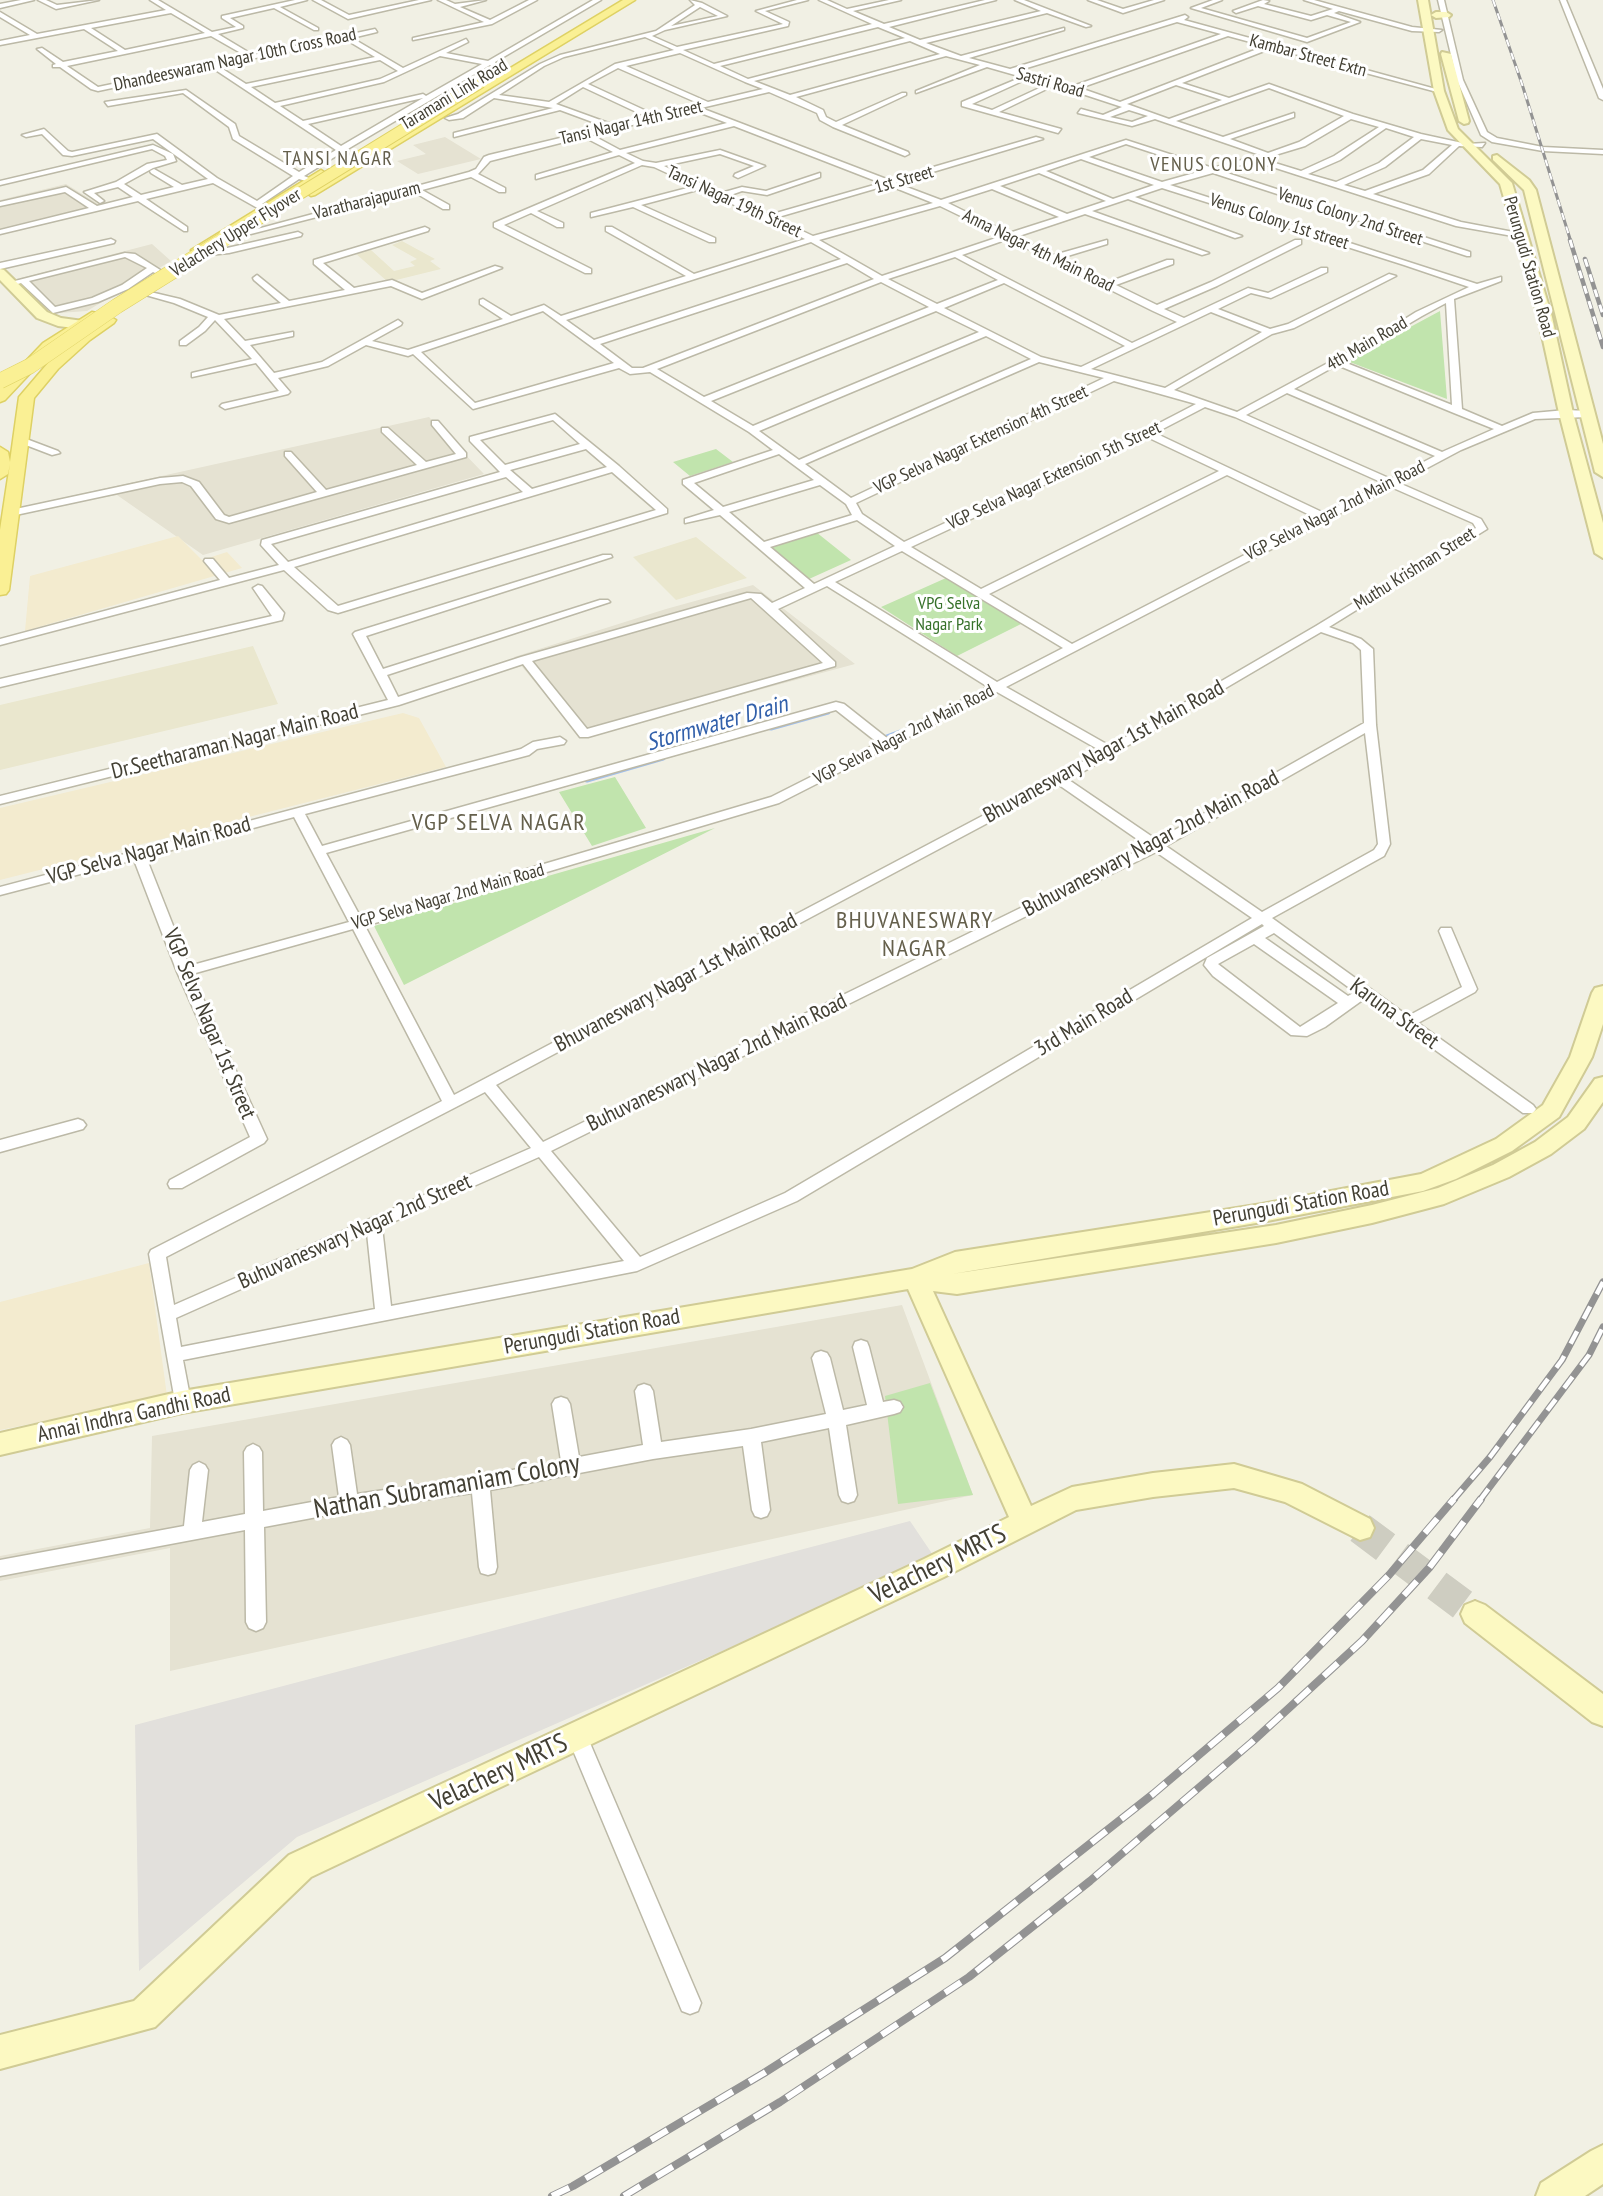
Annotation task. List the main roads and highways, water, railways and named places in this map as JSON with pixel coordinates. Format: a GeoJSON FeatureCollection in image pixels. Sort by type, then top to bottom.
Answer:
{"type":"FeatureCollection","features":[{"type":"Feature","properties":{"kind":"main road","name":"Taramani Link Road"},"geometry":{"type":"LineString","coordinates":[[0,590],[11,513],[8,484],[21,440],[25,405],[30,393],[53,366],[98,327],[209,253],[504,70],[513,59],[616,0]]}},
{"type":"Feature","properties":{"kind":"main road","name":"Taramani Link Road"},"geometry":{"type":"LineString","coordinates":[[2,389],[48,346],[78,324],[157,270],[303,179],[477,82],[527,62],[630,0]]}},
{"type":"Feature","properties":{"kind":"main road"},"geometry":{"type":"LineString","coordinates":[[513,59],[542,65]]}},
{"type":"Feature","properties":{"kind":"main road","name":"Velachery Upper Flyover"},"geometry":{"type":"LineString","coordinates":[[2,389],[30,366],[117,306],[477,82]]}},
{"type":"Feature","properties":{"kind":"main road"},"geometry":{"type":"LineString","coordinates":[[0,452],[2,462],[0,474]]}},
{"type":"Feature","properties":{"kind":"waterway","name":"Stormwater Drain"},"geometry":{"type":"LineString","coordinates":[[771,728],[828,712]]}},
{"type":"Feature","properties":{"kind":"waterway","name":"Stormwater Drain"},"geometry":{"type":"LineString","coordinates":[[884,738],[900,732]]}},
{"type":"Feature","properties":{"kind":"waterway","name":"Stormwater Drain"},"geometry":{"type":"LineString","coordinates":[[587,780],[663,758]]}},
{"type":"Feature","properties":{"kind":"tunnel"},"geometry":{"type":"LineString","coordinates":[[1360,1528],[1475,1614]]}},
{"type":"Feature","properties":{"kind":"railway"},"geometry":{"type":"LineString","coordinates":[[1493,0],[1522,84],[1571,242]]}},
{"type":"Feature","properties":{"kind":"railway"},"geometry":{"type":"LineString","coordinates":[[1570,240],[1603,347]]}},
{"type":"Feature","properties":{"kind":"railway"},"geometry":{"type":"LineString","coordinates":[[1585,259],[1603,315]]}},
{"type":"Feature","properties":{"kind":"railway"},"geometry":{"type":"LineString","coordinates":[[1453,1500],[1490,1457],[1562,1360],[1603,1282]]}},
{"type":"Feature","properties":{"kind":"railway"},"geometry":{"type":"LineString","coordinates":[[1480,1500],[1589,1355],[1603,1327]]}},
{"type":"Feature","properties":{"kind":"railway"},"geometry":{"type":"LineString","coordinates":[[552,2196],[573,2186],[764,2073],[945,1958],[1153,1794],[1278,1688],[1389,1575],[1454,1499]]}},
{"type":"Feature","properties":{"kind":"railway"},"geometry":{"type":"LineString","coordinates":[[624,2196],[780,2102],[969,1977],[1090,1881],[1252,1742],[1362,1641],[1429,1568],[1481,1499]]}},
{"type":"Feature","properties":{"kind":"district","name":"TANSI NAGAR"},"geometry":{"type":"Point","coordinates":[338,159]}},
{"type":"Feature","properties":{"kind":"district","name":"VENUS COLONY"},"geometry":{"type":"Point","coordinates":[1214,165]}},
{"type":"Feature","properties":{"kind":"district","name":"VGP SELVA NAGAR"},"geometry":{"type":"Point","coordinates":[499,823]}},
{"type":"Feature","properties":{"kind":"district","name":"BHUVANESWARY NAGAR"},"geometry":{"type":"Point","coordinates":[915,935]}},
{"type":"Feature","properties":{"kind":"park label","name":"VPG Selva Nagar Park"},"geometry":{"type":"Point","coordinates":[949,614]}}]}
